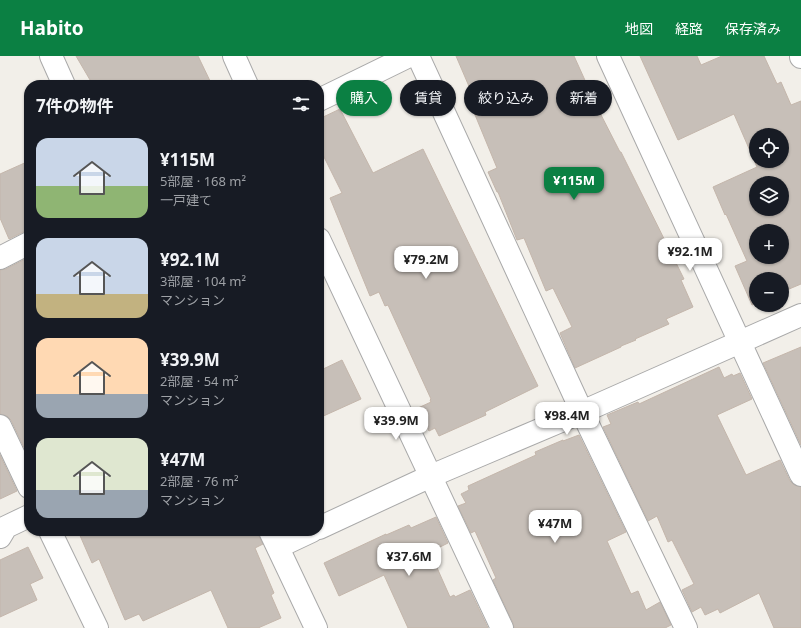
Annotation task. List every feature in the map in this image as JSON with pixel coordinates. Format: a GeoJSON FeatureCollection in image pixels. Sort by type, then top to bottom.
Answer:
{"type":"FeatureCollection","features":[{"type":"Feature","properties":{"kind":"street"},"geometry":{"type":"LineString","coordinates":[[51,56],[62,80]]}},
{"type":"Feature","properties":{"kind":"street"},"geometry":{"type":"LineString","coordinates":[[234,56],[245,80]]}},
{"type":"Feature","properties":{"kind":"street"},"geometry":{"type":"LineString","coordinates":[[324,98],[409,56]]}},
{"type":"Feature","properties":{"kind":"street"},"geometry":{"type":"LineString","coordinates":[[418,56],[582,412],[686,628]]}},
{"type":"Feature","properties":{"kind":"street"},"geometry":{"type":"LineString","coordinates":[[608,56],[801,475]]}},
{"type":"Feature","properties":{"kind":"street"},"geometry":{"type":"LineString","coordinates":[[0,258],[24,246]]}},
{"type":"Feature","properties":{"kind":"street"},"geometry":{"type":"LineString","coordinates":[[324,250],[502,628]]}},
{"type":"Feature","properties":{"kind":"street"},"geometry":{"type":"LineString","coordinates":[[324,526],[431,476],[582,412],[801,315]]}},
{"type":"Feature","properties":{"kind":"street"},"geometry":{"type":"LineString","coordinates":[[0,426],[24,476]]}},
{"type":"Feature","properties":{"kind":"street"},"geometry":{"type":"LineString","coordinates":[[0,537],[6,527],[24,518]]}},
{"type":"Feature","properties":{"kind":"street"},"geometry":{"type":"LineString","coordinates":[[52,536],[97,628]]}},
{"type":"Feature","properties":{"kind":"street"},"geometry":{"type":"LineString","coordinates":[[288,536],[274,539],[316,628]]}},
{"type":"Feature","properties":{"kind":"building"},"geometry":{"type":"Polygon","coordinates":[[[76,56],[198,56],[210,80],[90,80],[76,56]]]}},
{"type":"Feature","properties":{"kind":"building"},"geometry":{"type":"Polygon","coordinates":[[[456,56],[574,56],[585,80],[556,80],[556,116],[602,116],[684,279],[681,280],[693,307],[666,319],[669,324],[575,368],[560,333],[572,327],[553,288],[546,291],[524,238],[517,240],[498,192],[488,172],[497,168],[476,116],[548,116],[548,80],[466,80],[456,56]]]}},
{"type":"Feature","properties":{"kind":"building"},"geometry":{"type":"Polygon","coordinates":[[[640,56],[697,56],[701,65],[722,56],[764,56],[777,84],[781,82],[791,105],[801,101],[801,284],[789,289],[789,272],[749,272],[749,298],[735,266],[747,261],[713,187],[755,168],[789,168],[789,128],[749,128],[749,149],[734,114],[678,140],[640,56]]]}},
{"type":"Feature","properties":{"kind":"building"},"geometry":{"type":"Polygon","coordinates":[[[336,111],[336,116],[344,116],[373,173],[423,149],[538,386],[485,412],[486,415],[439,436],[435,428],[429,431],[418,408],[431,402],[431,399],[388,305],[385,306],[379,292],[370,296],[330,198],[342,193],[324,157],[324,117],[336,111]]]}},
{"type":"Feature","properties":{"kind":"building"},"geometry":{"type":"Polygon","coordinates":[[[24,163],[24,232],[9,239],[0,218],[0,174],[24,163]]]}},
{"type":"Feature","properties":{"kind":"building"},"geometry":{"type":"Polygon","coordinates":[[[24,260],[24,447],[11,420],[7,416],[0,414],[0,270],[6,269],[24,260]]]}},
{"type":"Feature","properties":{"kind":"building"},"geometry":{"type":"Polygon","coordinates":[[[801,347],[801,445],[763,363],[801,347]]]}},
{"type":"Feature","properties":{"kind":"building"},"geometry":{"type":"Polygon","coordinates":[[[342,360],[361,399],[324,416],[324,369],[342,360]]]}},
{"type":"Feature","properties":{"kind":"building"},"geometry":{"type":"Polygon","coordinates":[[[719,367],[724,378],[732,374],[733,376],[740,373],[752,399],[717,415],[746,475],[780,460],[790,481],[794,485],[801,487],[801,628],[774,628],[759,593],[720,613],[718,609],[705,615],[701,607],[692,612],[682,590],[694,584],[672,540],[668,542],[657,516],[648,521],[603,427],[611,424],[607,415],[638,402],[639,404],[719,367]]]}},
{"type":"Feature","properties":{"kind":"building"},"geometry":{"type":"Polygon","coordinates":[[[579,435],[626,532],[607,541],[631,594],[638,591],[646,610],[660,602],[671,625],[665,628],[514,628],[493,580],[496,578],[475,531],[471,533],[458,506],[466,503],[461,494],[469,490],[468,486],[536,455],[535,452],[579,435]]]}},
{"type":"Feature","properties":{"kind":"building"},"geometry":{"type":"Polygon","coordinates":[[[0,455],[17,491],[0,499],[0,455]]]}},
{"type":"Feature","properties":{"kind":"building"},"geometry":{"type":"Polygon","coordinates":[[[436,517],[448,543],[430,552],[450,597],[454,595],[455,597],[470,590],[488,628],[408,628],[384,575],[339,596],[324,563],[386,534],[409,525],[411,528],[436,517]]]}},
{"type":"Feature","properties":{"kind":"building"},"geometry":{"type":"Polygon","coordinates":[[[80,536],[259,536],[263,544],[255,548],[274,593],[271,595],[281,618],[258,628],[228,628],[211,590],[143,621],[139,614],[125,620],[99,559],[92,563],[80,536]]]}},
{"type":"Feature","properties":{"kind":"building"},"geometry":{"type":"Polygon","coordinates":[[[28,547],[43,578],[30,584],[37,600],[0,617],[0,560],[28,547]]]}}]}
